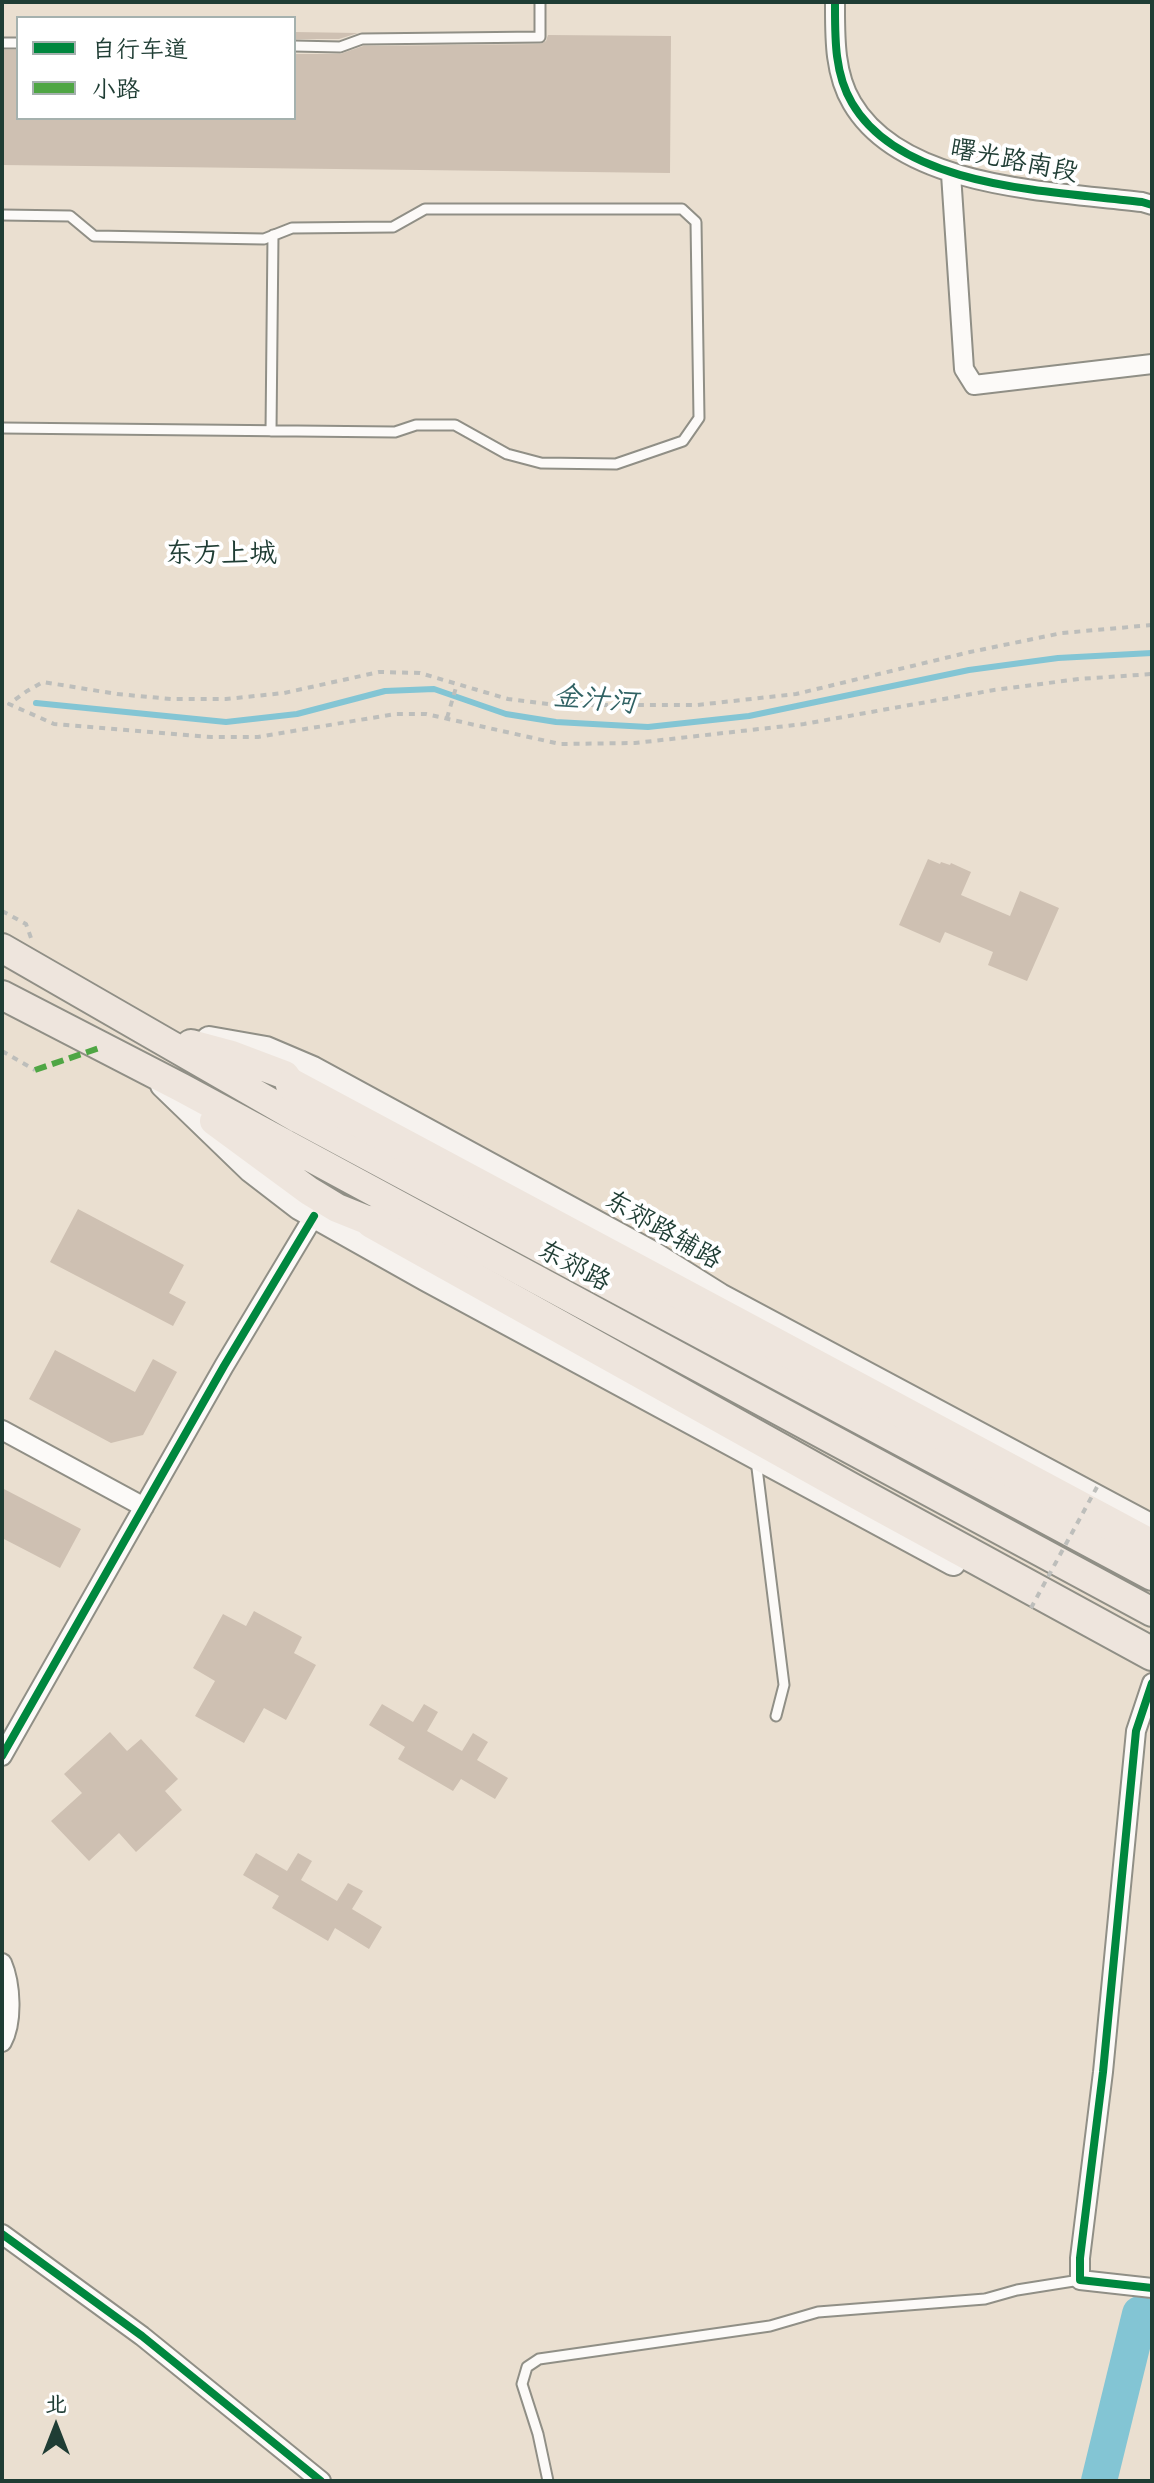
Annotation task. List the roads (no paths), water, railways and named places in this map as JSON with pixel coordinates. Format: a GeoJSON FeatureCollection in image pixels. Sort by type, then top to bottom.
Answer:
{"type":"FeatureCollection","features":[{"type":"Feature","properties":{"kind":"highway"},"geometry":{"type":"LineString","coordinates":[[292,1085],[1152,1546]]}},
{"type":"Feature","properties":{"kind":"highway"},"geometry":{"type":"LineString","coordinates":[[372,1222],[1152,1654]]}},
{"type":"Feature","properties":{"kind":"main road","name":"东郊路"},"geometry":{"type":"LineString","coordinates":[[2,948],[299,1119],[1152,1576]]}},
{"type":"Feature","properties":{"kind":"main road","name":"东郊路"},"geometry":{"type":"LineString","coordinates":[[2,995],[1152,1612]]}},
{"type":"Feature","properties":{"kind":"main road"},"geometry":{"type":"LineString","coordinates":[[133,1022],[266,1067],[285,1075],[292,1085]]}},
{"type":"Feature","properties":{"kind":"main road","name":"东郊路辅路"},"geometry":{"type":"LineString","coordinates":[[133,1022],[166,1034],[266,1049],[313,1069],[523,1181],[653,1254],[720,1296],[1152,1527]]}},
{"type":"Feature","properties":{"kind":"main road"},"geometry":{"type":"LineString","coordinates":[[118,1055],[162,1084],[251,1170],[314,1216],[1152,1669]]}},
{"type":"Feature","properties":{"kind":"main road"},"geometry":{"type":"LineString","coordinates":[[118,1055],[169,1087],[309,1191],[337,1208],[372,1222]]}},
{"type":"Feature","properties":{"kind":"street","name":"曙光路南段"},"geometry":{"type":"LineString","coordinates":[[835,2],[839,72],[852,103],[872,128],[898,150],[951,174],[1152,205]]}},
{"type":"Feature","properties":{"kind":"street"},"geometry":{"type":"LineString","coordinates":[[951,174],[964,369],[974,385],[1152,364]]}},
{"type":"Feature","properties":{"kind":"street"},"geometry":{"type":"LineString","coordinates":[[2,1756],[314,1216]]}},
{"type":"Feature","properties":{"kind":"street"},"geometry":{"type":"LineString","coordinates":[[2,1430],[144,1507]]}},
{"type":"Feature","properties":{"kind":"street"},"geometry":{"type":"LineString","coordinates":[[1152,1683],[1136,1731],[1103,2072],[1080,2258],[1080,2280],[1152,2288]]}},
{"type":"Feature","properties":{"kind":"street"},"geometry":{"type":"LineString","coordinates":[[2,1963],[9,2019],[2,2042]]}},
{"type":"Feature","properties":{"kind":"street"},"geometry":{"type":"LineString","coordinates":[[2,2234],[142,2336],[321,2481]]}},
{"type":"Feature","properties":{"kind":"lane"},"geometry":{"type":"LineString","coordinates":[[296,46],[340,47],[362,39],[540,37],[540,2]]}},
{"type":"Feature","properties":{"kind":"lane"},"geometry":{"type":"LineString","coordinates":[[2,215],[70,216],[94,236],[264,239],[292,228],[393,227],[425,209],[682,209],[696,222],[699,418],[683,441],[616,464],[541,463],[507,454],[455,425],[416,425],[395,432],[2,428]]}},
{"type":"Feature","properties":{"kind":"lane"},"geometry":{"type":"LineString","coordinates":[[271,431],[273,235]]}},
{"type":"Feature","properties":{"kind":"lane"},"geometry":{"type":"LineString","coordinates":[[756,1457],[784,1685],[776,1716]]}},
{"type":"Feature","properties":{"kind":"lane"},"geometry":{"type":"LineString","coordinates":[[548,2481],[538,2434],[522,2384],[527,2367],[539,2359],[770,2326],[818,2312],[985,2299],[1017,2290],[1080,2280]]}},
{"type":"Feature","properties":{"kind":"waterway","name":"金汁河"},"geometry":{"type":"LineString","coordinates":[[36,703],[226,722],[297,714],[385,691],[434,689],[506,714],[556,722],[648,727],[749,716],[969,670],[1058,658],[1152,653]]}},
{"type":"Feature","properties":{"kind":"waterway"},"geometry":{"type":"LineString","coordinates":[[1099,2481],[1140,2314]]}},
{"type":"Feature","properties":{"kind":"district","name":"东方上城"},"geometry":{"type":"Point","coordinates":[221,554]}}]}
